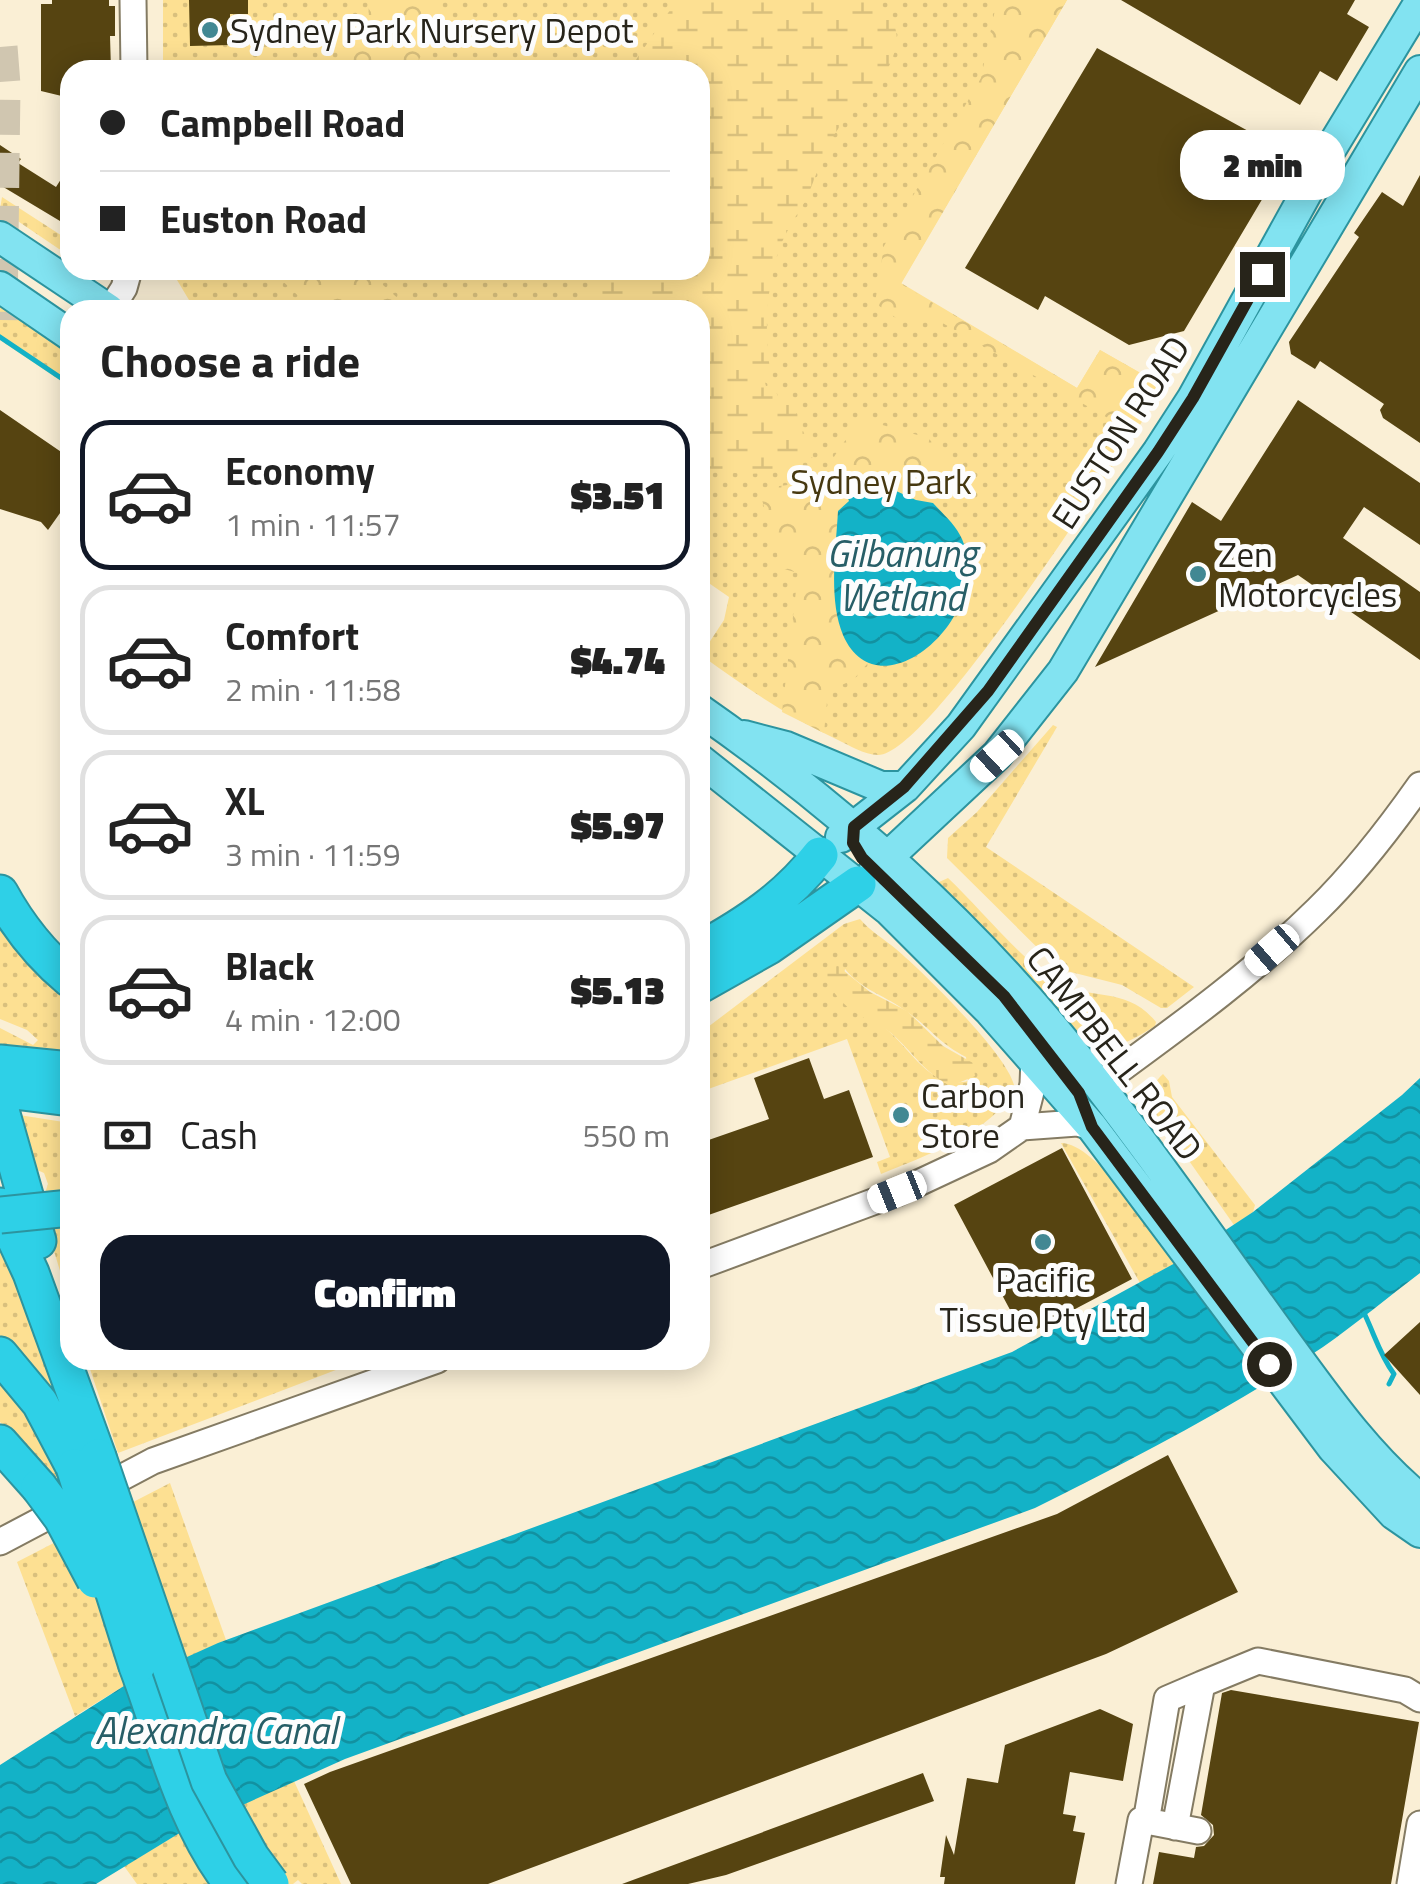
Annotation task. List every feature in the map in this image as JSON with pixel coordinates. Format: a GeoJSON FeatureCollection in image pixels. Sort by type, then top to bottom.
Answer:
{"type":"FeatureCollection","features":[{"type":"Feature","properties":{"kind":"highway"},"geometry":{"type":"LineString","coordinates":[[710,933],[737,918],[820,855]]}},
{"type":"Feature","properties":{"kind":"highway"},"geometry":{"type":"LineString","coordinates":[[710,945],[745,926],[790,891],[820,855]]}},
{"type":"Feature","properties":{"kind":"highway"},"geometry":{"type":"LineString","coordinates":[[710,979],[798,926],[873,870]]}},
{"type":"Feature","properties":{"kind":"highway"},"geometry":{"type":"LineString","coordinates":[[0,893],[17,923],[60,971]]}},
{"type":"Feature","properties":{"kind":"highway"},"geometry":{"type":"LineString","coordinates":[[710,1004],[798,926]]}},
{"type":"Feature","properties":{"kind":"highway"},"geometry":{"type":"LineString","coordinates":[[0,1064],[60,1069]]}},
{"type":"Feature","properties":{"kind":"highway"},"geometry":{"type":"LineString","coordinates":[[0,1089],[60,1097]]}},
{"type":"Feature","properties":{"kind":"highway"},"geometry":{"type":"LineString","coordinates":[[0,1107],[10,1193],[86,1462],[137,1666]]}},
{"type":"Feature","properties":{"kind":"highway"},"geometry":{"type":"LineString","coordinates":[[10,1193],[60,1326]]}},
{"type":"Feature","properties":{"kind":"highway"},"geometry":{"type":"LineString","coordinates":[[0,1215],[60,1209]]}},
{"type":"Feature","properties":{"kind":"highway"},"geometry":{"type":"LineString","coordinates":[[0,1355],[86,1462]]}},
{"type":"Feature","properties":{"kind":"highway"},"geometry":{"type":"LineString","coordinates":[[73,1370],[86,1462],[209,1780],[251,1858],[272,1884]]}},
{"type":"Feature","properties":{"kind":"highway"},"geometry":{"type":"LineString","coordinates":[[0,1443],[62,1518],[137,1666],[213,1858],[232,1884]]}},
{"type":"Feature","properties":{"kind":"main road","name":"EUSTON ROAD"},"geometry":{"type":"LineString","coordinates":[[820,855],[904,787],[988,691],[1158,452],[1193,398],[1330,150],[1420,2]]}},
{"type":"Feature","properties":{"kind":"main road","name":"EUSTON ROAD"},"geometry":{"type":"LineString","coordinates":[[873,870],[997,756],[1062,671],[1420,71]]}},
{"type":"Feature","properties":{"kind":"main road"},"geometry":{"type":"LineString","coordinates":[[0,236],[60,276]]}},
{"type":"Feature","properties":{"kind":"main road"},"geometry":{"type":"LineString","coordinates":[[65,280],[95,300]]}},
{"type":"Feature","properties":{"kind":"main road"},"geometry":{"type":"LineString","coordinates":[[0,286],[60,328]]}},
{"type":"Feature","properties":{"kind":"main road","name":"CAMPBELL ROAD"},"geometry":{"type":"LineString","coordinates":[[710,717],[854,827],[873,870],[931,950],[1191,1233]]}},
{"type":"Feature","properties":{"kind":"main road"},"geometry":{"type":"LineString","coordinates":[[731,733],[786,747],[881,787],[904,787]]}},
{"type":"Feature","properties":{"kind":"main road","name":"CAMPBELL ROAD"},"geometry":{"type":"LineString","coordinates":[[710,768],[820,855],[873,870],[965,929],[1013,980],[1099,1085],[1191,1233],[1299,1382],[1333,1448],[1410,1502],[1420,1532]]}},
{"type":"Feature","properties":{"kind":"main road"},"geometry":{"type":"LineString","coordinates":[[873,870],[1004,996],[1071,1080],[1092,1127]]}},
{"type":"Feature","properties":{"kind":"street"},"geometry":{"type":"LineString","coordinates":[[134,0],[134,60]]}},
{"type":"Feature","properties":{"kind":"street"},"geometry":{"type":"LineString","coordinates":[[1099,1085],[1190,1020],[1317,910],[1383,836],[1420,785]]}},
{"type":"Feature","properties":{"kind":"street"},"geometry":{"type":"LineString","coordinates":[[1022,1127],[1033,1084],[1034,1059]]}},
{"type":"Feature","properties":{"kind":"street"},"geometry":{"type":"LineString","coordinates":[[710,1262],[897,1192],[989,1150],[1022,1127],[1077,1123],[1092,1127]]}},
{"type":"Feature","properties":{"kind":"street"},"geometry":{"type":"LineString","coordinates":[[0,1542],[152,1461],[409,1370]]}},
{"type":"Feature","properties":{"kind":"street"},"geometry":{"type":"LineString","coordinates":[[1146,1822],[1167,1699],[1258,1661],[1406,1690],[1420,1699]]}},
{"type":"Feature","properties":{"kind":"street"},"geometry":{"type":"LineString","coordinates":[[1129,1884],[1141,1820],[1187,1829],[1202,1684]]}},
{"type":"Feature","properties":{"kind":"street"},"geometry":{"type":"LineString","coordinates":[[1410,1884],[1420,1824]]}},
{"type":"Feature","properties":{"kind":"green space","name":"Sydney Park"},"geometry":{"type":"Polygon","coordinates":[[[163,0],[1067,0],[901,283],[1077,388],[1100,350],[1165,387],[1027,592],[939,706],[904,742],[878,755],[862,752],[783,711],[710,661],[710,641],[724,620],[729,597],[710,584],[710,300],[189,300],[177,280],[710,280],[710,60],[163,60],[163,0]]]}},
{"type":"Feature","properties":{"kind":"green space"},"geometry":{"type":"Polygon","coordinates":[[[369,0],[443,0],[419,60],[342,60],[368,25],[369,0]]]}},
{"type":"Feature","properties":{"kind":"green space"},"geometry":{"type":"Polygon","coordinates":[[[677,0],[876,0],[895,27],[896,46],[887,70],[835,134],[782,243],[771,278],[767,316],[770,369],[762,372],[766,386],[774,385],[778,397],[789,394],[813,457],[800,464],[758,474],[710,468],[710,300],[589,300],[594,280],[710,280],[710,60],[636,60],[677,0]]]}},
{"type":"Feature","properties":{"kind":"green space"},"geometry":{"type":"Polygon","coordinates":[[[997,0],[1067,0],[901,284],[1077,388],[1100,350],[1165,387],[1134,433],[939,321],[899,320],[875,303],[884,246],[981,78],[997,0]]]}},
{"type":"Feature","properties":{"kind":"green space"},"geometry":{"type":"Polygon","coordinates":[[[2,197],[60,235],[60,249],[59,249],[0,209],[2,197]]]}},
{"type":"Feature","properties":{"kind":"green space"},"geometry":{"type":"Polygon","coordinates":[[[282,280],[380,280],[400,300],[302,300],[282,280]]]}},
{"type":"Feature","properties":{"kind":"green space"},"geometry":{"type":"Polygon","coordinates":[[[0,305],[60,342],[60,380],[0,340],[0,305]]]}},
{"type":"Feature","properties":{"kind":"green space"},"geometry":{"type":"Polygon","coordinates":[[[865,420],[928,438],[958,469],[933,503],[890,488],[871,486],[847,496],[850,501],[838,511],[838,619],[850,647],[868,663],[853,680],[828,691],[824,733],[782,712],[798,573],[781,568],[761,496],[763,488],[815,486],[843,443],[865,420]]]}},
{"type":"Feature","properties":{"kind":"green space"},"geometry":{"type":"Polygon","coordinates":[[[1053,725],[1057,727],[986,847],[1194,987],[1167,1008],[1122,985],[1059,969],[947,858],[948,838],[977,812],[1053,725]]]}},
{"type":"Feature","properties":{"kind":"green space"},"geometry":{"type":"Polygon","coordinates":[[[948,878],[1043,972],[1069,987],[1133,1003],[1145,1010],[1155,1026],[1132,1040],[1111,1046],[1091,1044],[1067,1031],[943,894],[937,883],[948,878]]]}},
{"type":"Feature","properties":{"kind":"green space"},"geometry":{"type":"Polygon","coordinates":[[[860,919],[925,975],[962,1014],[996,1053],[1014,1085],[1006,1101],[976,1129],[881,1174],[877,1162],[890,1157],[847,1039],[710,1088],[710,1025],[844,924],[860,919]],[[845,969],[840,997],[855,1011],[885,1028],[932,1074],[943,1080],[968,1081],[966,1057],[912,1015],[865,987],[845,969]]]}},
{"type":"Feature","properties":{"kind":"green space"},"geometry":{"type":"Polygon","coordinates":[[[0,921],[60,980],[60,1052],[0,1045],[0,1028],[33,1045],[38,1040],[27,1030],[0,1019],[0,921]]]}},
{"type":"Feature","properties":{"kind":"green space"},"geometry":{"type":"Polygon","coordinates":[[[838,966],[870,992],[907,1011],[943,1046],[973,1063],[975,1076],[951,1086],[926,1069],[891,1033],[851,1010],[823,977],[830,968],[838,966]]]}},
{"type":"Feature","properties":{"kind":"green space"},"geometry":{"type":"Polygon","coordinates":[[[1163,1074],[1169,1081],[1172,1097],[1255,1205],[1253,1212],[1234,1225],[1152,1108],[1152,1090],[1163,1074]]]}},
{"type":"Feature","properties":{"kind":"green space"},"geometry":{"type":"Polygon","coordinates":[[[0,1112],[60,1121],[60,1271],[38,1198],[48,1184],[44,1173],[35,1169],[0,1177],[0,1112]]]}},
{"type":"Feature","properties":{"kind":"green space"},"geometry":{"type":"Polygon","coordinates":[[[1061,1143],[1075,1147],[1107,1173],[1177,1262],[1140,1283],[1061,1143]]]}},
{"type":"Feature","properties":{"kind":"green space"},"geometry":{"type":"Polygon","coordinates":[[[0,1228],[82,1445],[0,1343],[0,1228]]]}},
{"type":"Feature","properties":{"kind":"green space"},"geometry":{"type":"Polygon","coordinates":[[[0,1370],[68,1476],[52,1485],[26,1448],[0,1422],[0,1370]]]}},
{"type":"Feature","properties":{"kind":"green space"},"geometry":{"type":"Polygon","coordinates":[[[90,1370],[336,1370],[118,1453],[90,1370]]]}},
{"type":"Feature","properties":{"kind":"green space"},"geometry":{"type":"Polygon","coordinates":[[[170,1483],[226,1640],[127,1684],[75,1716],[17,1562],[170,1483]]]}},
{"type":"Feature","properties":{"kind":"green space"},"geometry":{"type":"Polygon","coordinates":[[[294,1781],[341,1884],[302,1884],[298,1880],[293,1884],[137,1884],[124,1866],[178,1834],[294,1781]]]}},
{"type":"Feature","properties":{"kind":"water","name":"Gilbanung Wetland"},"geometry":{"type":"Polygon","coordinates":[[[883,485],[933,503],[962,539],[968,568],[963,598],[949,625],[929,647],[905,661],[882,666],[860,658],[843,635],[834,574],[838,511],[849,501],[847,496],[863,486],[883,485]]]}},
{"type":"Feature","properties":{"kind":"water","name":"Alexandra Canal"},"geometry":{"type":"Polygon","coordinates":[[[1420,1078],[1420,1273],[1323,1347],[1218,1412],[1035,1508],[345,1759],[178,1834],[96,1884],[0,1884],[0,1765],[127,1684],[218,1643],[1012,1352],[1177,1262],[1253,1212],[1420,1078]]]}},
{"type":"Feature","properties":{"kind":"building"},"geometry":{"type":"Polygon","coordinates":[[[52,0],[109,0],[109,6],[115,6],[111,60],[60,60],[60,96],[41,91],[41,4],[52,4],[52,0]]]}},
{"type":"Feature","properties":{"kind":"building","name":"Sydney Park Nursery Depot"},"geometry":{"type":"Polygon","coordinates":[[[189,0],[248,0],[248,14],[230,14],[230,45],[190,46],[189,0]]]}},
{"type":"Feature","properties":{"kind":"building"},"geometry":{"type":"Polygon","coordinates":[[[1121,0],[1355,0],[1347,14],[1369,27],[1337,81],[1320,71],[1300,105],[1121,0]]]}},
{"type":"Feature","properties":{"kind":"building"},"geometry":{"type":"Polygon","coordinates":[[[1097,48],[1261,138],[1270,186],[1184,331],[1129,345],[1045,296],[1038,310],[965,268],[1097,48]]]}},
{"type":"Feature","properties":{"kind":"building"},"geometry":{"type":"Polygon","coordinates":[[[0,145],[21,159],[18,163],[56,187],[60,181],[60,221],[0,185],[0,145]]]}},
{"type":"Feature","properties":{"kind":"building"},"geometry":{"type":"Polygon","coordinates":[[[1420,175],[1420,443],[1383,418],[1380,410],[1384,404],[1320,361],[1315,369],[1291,354],[1289,342],[1359,237],[1354,233],[1382,192],[1403,206],[1420,175]]]}},
{"type":"Feature","properties":{"kind":"building"},"geometry":{"type":"Polygon","coordinates":[[[1298,400],[1420,483],[1420,545],[1364,507],[1343,538],[1420,592],[1420,660],[1298,575],[1095,667],[1192,502],[1221,521],[1298,400]]]}},
{"type":"Feature","properties":{"kind":"building"},"geometry":{"type":"Polygon","coordinates":[[[0,410],[60,451],[60,513],[48,530],[41,522],[0,509],[0,410]]]}},
{"type":"Feature","properties":{"kind":"building"},"geometry":{"type":"Polygon","coordinates":[[[809,1058],[824,1099],[849,1090],[873,1157],[710,1214],[710,1140],[769,1119],[754,1078],[809,1058]]]}},
{"type":"Feature","properties":{"kind":"building","name":"Pacific Tissue Pty Ltd"},"geometry":{"type":"Polygon","coordinates":[[[1062,1148],[1132,1279],[1024,1336],[954,1205],[1062,1148]]]}},
{"type":"Feature","properties":{"kind":"building"},"geometry":{"type":"Polygon","coordinates":[[[1420,1322],[1420,1395],[1384,1355],[1420,1322]]]}},
{"type":"Feature","properties":{"kind":"building"},"geometry":{"type":"Polygon","coordinates":[[[1168,1455],[1238,1592],[1106,1654],[488,1884],[351,1884],[304,1784],[1057,1514],[1168,1455]]]}},
{"type":"Feature","properties":{"kind":"building"},"geometry":{"type":"Polygon","coordinates":[[[1231,1690],[1419,1722],[1391,1884],[1153,1884],[1159,1852],[1194,1858],[1196,1847],[1204,1846],[1214,1835],[1213,1825],[1201,1815],[1222,1693],[1231,1690]]]}},
{"type":"Feature","properties":{"kind":"building"},"geometry":{"type":"Polygon","coordinates":[[[1100,1709],[1133,1724],[1123,1781],[1070,1772],[1063,1814],[1076,1816],[1073,1831],[1085,1833],[1075,1884],[944,1884],[945,1877],[940,1877],[946,1835],[954,1855],[967,1778],[998,1783],[1005,1745],[1100,1709]]]}},
{"type":"Feature","properties":{"kind":"building"},"geometry":{"type":"Polygon","coordinates":[[[923,1773],[934,1801],[726,1875],[688,1884],[622,1884],[923,1773]]]}},
{"type":"Feature","properties":{"kind":"waterway"},"geometry":{"type":"LineString","coordinates":[[0,337],[60,377]]}},
{"type":"Feature","properties":{"kind":"waterway"},"geometry":{"type":"LineString","coordinates":[[1365,1315],[1394,1374],[1389,1384]]}},
{"type":"Feature","properties":{"kind":"tunnel"},"geometry":{"type":"LineString","coordinates":[[0,47],[3,85],[0,320]]}},
{"type":"Feature","properties":{"kind":"place","name":"Sydney Park Nursery Depot"},"geometry":{"type":"Point","coordinates":[210,30]}},
{"type":"Feature","properties":{"kind":"place","name":"Zen Motorcycles"},"geometry":{"type":"Point","coordinates":[1198,574]}},
{"type":"Feature","properties":{"kind":"place","name":"Carbon Store"},"geometry":{"type":"Point","coordinates":[901,1115]}},
{"type":"Feature","properties":{"kind":"place","name":"Pacific Tissue Pty Ltd"},"geometry":{"type":"Point","coordinates":[1043,1242]}},
{"type":"Feature","properties":{"kind":"route"},"geometry":{"type":"LineString","coordinates":[[1262,274],[1158,452],[988,691],[904,787],[854,827],[853,843],[862,858],[1004,996],[1062,1068],[1079,1093],[1092,1127],[1269,1364]]}}]}
